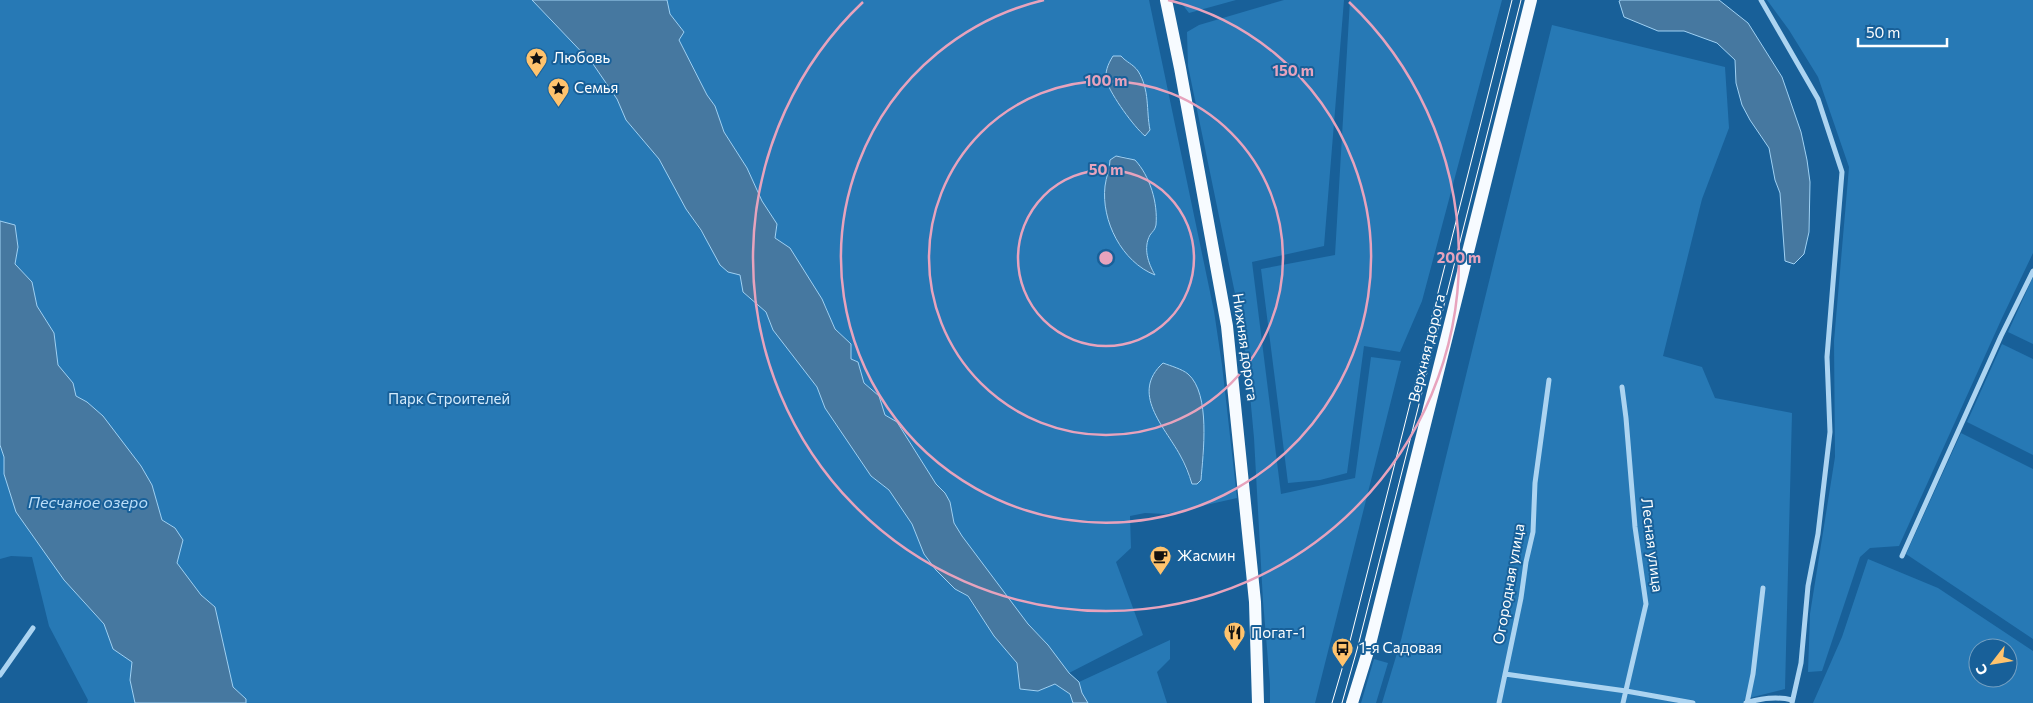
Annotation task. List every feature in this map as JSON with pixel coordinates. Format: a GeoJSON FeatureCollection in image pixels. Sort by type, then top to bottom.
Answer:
{"type":"FeatureCollection","features":[{"type":"Feature","properties":{"kind":"main road","name":"Нижняя дорога"},"geometry":{"type":"LineString","coordinates":[[1166,0],[1227,326],[1255,602],[1258,703]]}},
{"type":"Feature","properties":{"kind":"main road","name":"Верхняя дорога"},"geometry":{"type":"LineString","coordinates":[[1352,703],[1371,638],[1531,0]]}},
{"type":"Feature","properties":{"kind":"street"},"geometry":{"type":"LineString","coordinates":[[1746,703],[1779,697],[1792,701],[1801,663],[1808,586],[1818,534],[1830,432],[1827,357],[1842,172],[1818,99],[1761,0]]}},
{"type":"Feature","properties":{"kind":"street"},"geometry":{"type":"LineString","coordinates":[[1902,556],[2001,336],[2033,271]]}},
{"type":"Feature","properties":{"kind":"street","name":"Огородная улица"},"geometry":{"type":"LineString","coordinates":[[1499,703],[1533,532],[1535,483],[1549,380]]}},
{"type":"Feature","properties":{"kind":"street","name":"Лесная улица"},"geometry":{"type":"LineString","coordinates":[[1622,387],[1635,527],[1646,604],[1622,703]]}},
{"type":"Feature","properties":{"kind":"street"},"geometry":{"type":"LineString","coordinates":[[1746,703],[1753,674],[1763,588]]}},
{"type":"Feature","properties":{"kind":"street"},"geometry":{"type":"LineString","coordinates":[[0,675],[33,628]]}},
{"type":"Feature","properties":{"kind":"street"},"geometry":{"type":"LineString","coordinates":[[1504,674],[1626,691],[1694,703]]}},
{"type":"Feature","properties":{"kind":"green space","name":"Парк Строителей"},"geometry":{"type":"Polygon","coordinates":[[[0,0],[532,0],[593,64],[617,99],[626,120],[659,159],[686,209],[728,272],[741,275],[743,292],[766,312],[773,330],[817,387],[825,408],[871,476],[889,490],[912,524],[924,554],[955,589],[967,596],[994,636],[1017,663],[1020,689],[1038,691],[1055,684],[1070,694],[1073,703],[246,703],[246,699],[233,687],[215,607],[201,595],[177,563],[175,528],[162,520],[152,485],[103,416],[87,402],[76,396],[73,383],[58,366],[54,333],[37,306],[32,282],[15,264],[18,247],[15,225],[0,221],[0,0]]]}},
{"type":"Feature","properties":{"kind":"green space"},"geometry":{"type":"Polygon","coordinates":[[[667,0],[1149,0],[1214,311],[1237,498],[1166,514],[1145,513],[1130,516],[1131,548],[1116,562],[1143,635],[1069,673],[1048,645],[1028,624],[962,536],[954,523],[950,502],[945,493],[936,484],[897,422],[885,416],[879,396],[864,383],[858,362],[851,359],[851,344],[835,329],[826,307],[790,248],[775,238],[777,224],[762,201],[747,168],[724,132],[715,106],[707,95],[679,40],[684,32],[670,14],[667,0]],[[1121,56],[1106,81],[1115,99],[1141,133],[1150,130],[1144,85],[1138,71],[1121,56]],[[1116,156],[1110,160],[1105,186],[1105,199],[1106,213],[1110,226],[1116,239],[1133,260],[1155,274],[1150,266],[1146,252],[1147,243],[1156,224],[1155,203],[1148,180],[1136,162],[1127,157],[1116,156]],[[1163,363],[1152,377],[1150,400],[1161,425],[1179,453],[1192,484],[1204,455],[1204,434],[1199,394],[1188,374],[1163,363]]]}},
{"type":"Feature","properties":{"kind":"green space"},"geometry":{"type":"Polygon","coordinates":[[[1179,0],[1236,0],[1189,13],[1179,0]]]}},
{"type":"Feature","properties":{"kind":"green space"},"geometry":{"type":"Polygon","coordinates":[[[1284,0],[1344,0],[1324,246],[1252,262],[1281,494],[1355,478],[1371,357],[1401,361],[1315,703],[1270,703],[1254,438],[1247,362],[1238,308],[1188,66],[1187,32],[1199,25],[1284,0]]]}},
{"type":"Feature","properties":{"kind":"green space"},"geometry":{"type":"Polygon","coordinates":[[[1350,0],[1502,0],[1422,301],[1400,352],[1364,346],[1347,473],[1320,480],[1288,483],[1261,269],[1335,255],[1350,0]]]}},
{"type":"Feature","properties":{"kind":"green space"},"geometry":{"type":"Polygon","coordinates":[[[1767,0],[2033,0],[2033,253],[1899,546],[1870,548],[1860,557],[1822,671],[1808,672],[1810,614],[1835,457],[1834,341],[1849,167],[1818,77],[1789,30],[1767,0]]]}},
{"type":"Feature","properties":{"kind":"green space"},"geometry":{"type":"Polygon","coordinates":[[[1552,25],[1725,67],[1729,128],[1702,199],[1663,356],[1702,367],[1715,398],[1792,413],[1785,689],[1745,699],[1744,703],[1382,703],[1401,640],[1552,25]]]}},
{"type":"Feature","properties":{"kind":"green space"},"geometry":{"type":"Polygon","coordinates":[[[2033,277],[2033,344],[2008,332],[2033,277]]]}},
{"type":"Feature","properties":{"kind":"green space"},"geometry":{"type":"Polygon","coordinates":[[[2002,344],[2033,359],[2033,455],[1967,422],[2002,344]]]}},
{"type":"Feature","properties":{"kind":"green space"},"geometry":{"type":"Polygon","coordinates":[[[1961,433],[2033,469],[2033,639],[1906,554],[1961,433]]]}},
{"type":"Feature","properties":{"kind":"green space"},"geometry":{"type":"Polygon","coordinates":[[[0,445],[4,457],[4,474],[16,512],[64,580],[104,624],[113,649],[133,662],[130,680],[135,703],[87,703],[88,700],[49,626],[32,557],[11,556],[0,559],[0,445]]]}},
{"type":"Feature","properties":{"kind":"green space"},"geometry":{"type":"Polygon","coordinates":[[[1868,559],[1938,588],[2013,638],[1968,638],[1968,688],[2018,688],[2018,641],[2033,651],[2033,703],[1813,703],[1842,637],[1868,559]]]}},
{"type":"Feature","properties":{"kind":"green space"},"geometry":{"type":"Polygon","coordinates":[[[1170,640],[1170,659],[1157,672],[1167,703],[1088,703],[1082,693],[1079,682],[1170,640]]]}},
{"type":"Feature","properties":{"kind":"green space"},"geometry":{"type":"Polygon","coordinates":[[[1374,659],[1388,663],[1376,703],[1361,703],[1374,659]]]}},
{"type":"Feature","properties":{"kind":"water"},"geometry":{"type":"Polygon","coordinates":[[[532,0],[667,0],[670,14],[684,32],[679,40],[707,95],[715,106],[724,132],[747,168],[762,201],[777,224],[775,238],[790,248],[822,299],[835,329],[851,344],[851,359],[858,362],[864,383],[879,396],[885,415],[897,422],[936,484],[945,493],[950,502],[954,523],[962,536],[1028,624],[1048,645],[1069,673],[1079,682],[1082,693],[1088,703],[1073,703],[1070,694],[1055,684],[1038,691],[1020,689],[1017,663],[994,636],[968,596],[955,589],[936,570],[924,554],[912,524],[889,490],[871,476],[825,408],[817,387],[773,330],[766,312],[743,292],[740,275],[728,272],[720,265],[701,230],[686,209],[659,159],[626,120],[617,99],[593,64],[532,0]]]}},
{"type":"Feature","properties":{"kind":"water"},"geometry":{"type":"Polygon","coordinates":[[[1719,0],[1748,23],[1782,77],[1801,132],[1807,160],[1810,182],[1809,232],[1804,254],[1794,264],[1785,261],[1780,193],[1775,180],[1769,148],[1742,105],[1736,83],[1735,60],[1717,43],[1684,31],[1658,31],[1624,17],[1619,1],[1719,0]]]}},
{"type":"Feature","properties":{"kind":"water"},"geometry":{"type":"Polygon","coordinates":[[[1113,56],[1121,56],[1138,71],[1142,78],[1146,93],[1150,130],[1145,136],[1123,110],[1107,82],[1107,69],[1113,56]]]}},
{"type":"Feature","properties":{"kind":"water"},"geometry":{"type":"Polygon","coordinates":[[[1116,156],[1135,160],[1145,174],[1152,190],[1156,208],[1156,225],[1148,240],[1147,250],[1148,260],[1155,275],[1133,261],[1116,239],[1110,226],[1106,213],[1105,186],[1110,160],[1116,156]]]}},
{"type":"Feature","properties":{"kind":"water","name":"Песчаное озеро"},"geometry":{"type":"Polygon","coordinates":[[[0,221],[15,225],[18,247],[15,264],[32,282],[37,306],[54,333],[58,365],[73,383],[76,396],[87,402],[103,416],[141,466],[152,485],[162,520],[175,528],[183,540],[177,563],[201,595],[215,607],[233,687],[246,699],[246,703],[135,703],[130,680],[132,662],[113,649],[104,624],[64,580],[16,512],[4,474],[4,457],[0,445],[0,221]]]}},
{"type":"Feature","properties":{"kind":"water"},"geometry":{"type":"Polygon","coordinates":[[[1163,363],[1188,374],[1195,383],[1200,395],[1203,409],[1204,440],[1201,480],[1197,484],[1192,484],[1184,462],[1153,409],[1149,386],[1154,374],[1163,363]]]}},
{"type":"Feature","properties":{"kind":"tram line"},"geometry":{"type":"LineString","coordinates":[[1332,703],[1349,645],[1512,0]]}},
{"type":"Feature","properties":{"kind":"tram line"},"geometry":{"type":"LineString","coordinates":[[1342,703],[1521,0]]}},
{"type":"Feature","properties":{"kind":"place","name":"Любовь"},"geometry":{"type":"Point","coordinates":[537,77]}},
{"type":"Feature","properties":{"kind":"place","name":"Семья"},"geometry":{"type":"Point","coordinates":[558,107]}},
{"type":"Feature","properties":{"kind":"place","name":"Жасмин"},"geometry":{"type":"Point","coordinates":[1161,575]}},
{"type":"Feature","properties":{"kind":"place","name":"Погат-1"},"geometry":{"type":"Point","coordinates":[1235,652]}},
{"type":"Feature","properties":{"kind":"place","name":"1-я Садовая"},"geometry":{"type":"Point","coordinates":[1343,667]}}]}
